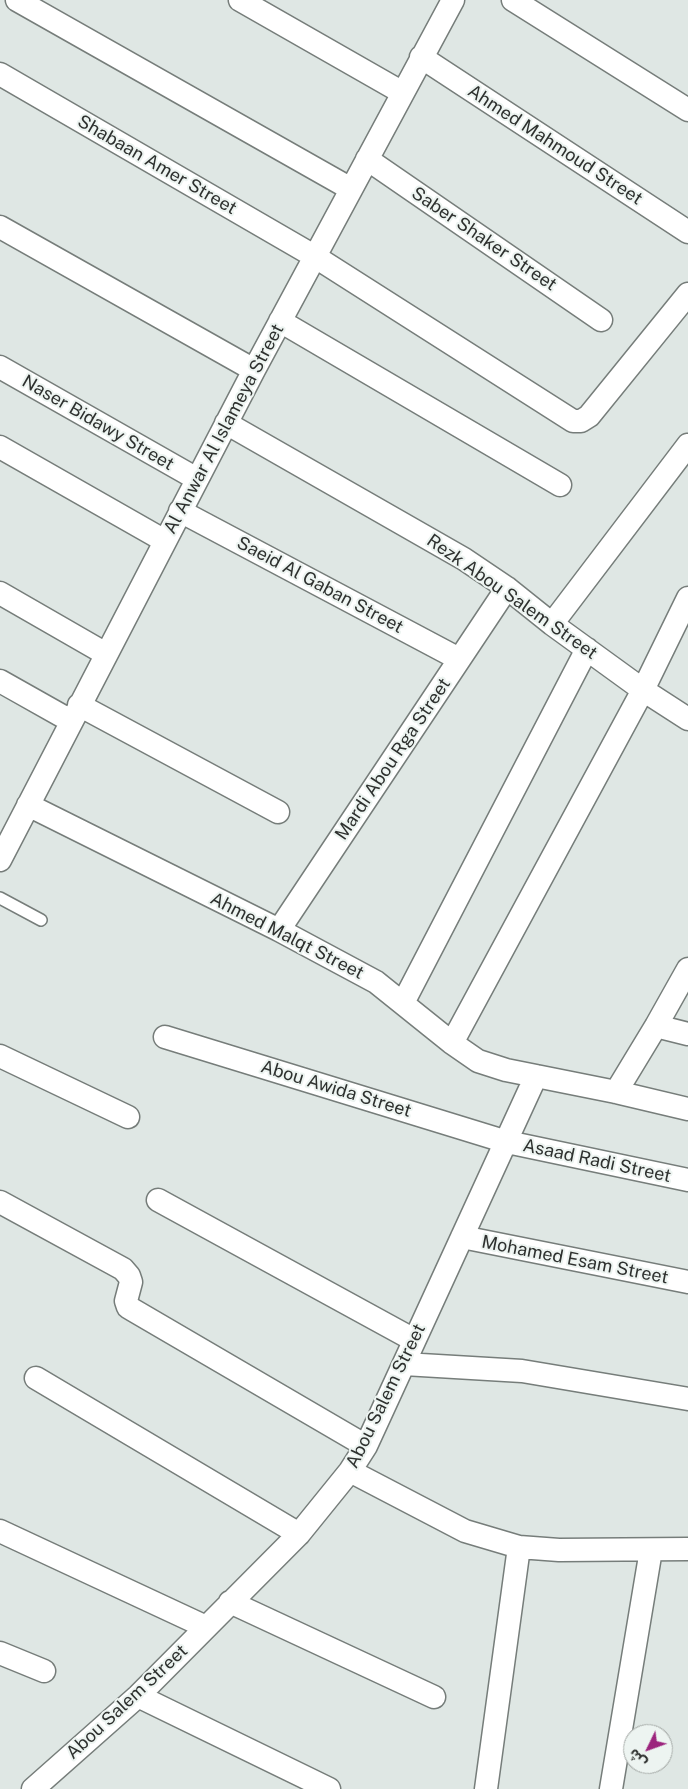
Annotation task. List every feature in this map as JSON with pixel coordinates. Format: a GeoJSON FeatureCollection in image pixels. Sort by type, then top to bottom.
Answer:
{"type":"FeatureCollection","features":[{"type":"Feature","properties":{"kind":"street"},"geometry":{"type":"LineString","coordinates":[[17,0],[351,189]]}},
{"type":"Feature","properties":{"kind":"street"},"geometry":{"type":"LineString","coordinates":[[240,0],[403,92]]}},
{"type":"Feature","properties":{"kind":"street"},"geometry":{"type":"LineString","coordinates":[[513,0],[688,110]]}},
{"type":"Feature","properties":{"kind":"street","name":"Al Anwar Al Islameya Street"},"geometry":{"type":"LineString","coordinates":[[0,860],[8,823],[28,806],[196,479],[421,58],[446,3]]}},
{"type":"Feature","properties":{"kind":"street","name":"Ahmed Mahmoud Street"},"geometry":{"type":"LineString","coordinates":[[421,58],[688,232]]}},
{"type":"Feature","properties":{"kind":"street","name":"Shabaan Amer Street"},"geometry":{"type":"LineString","coordinates":[[0,74],[314,256],[573,421],[581,421],[589,416],[688,294]]}},
{"type":"Feature","properties":{"kind":"street","name":"Saber Shaker Street"},"geometry":{"type":"LineString","coordinates":[[367,159],[601,320]]}},
{"type":"Feature","properties":{"kind":"street"},"geometry":{"type":"LineString","coordinates":[[0,227],[254,370]]}},
{"type":"Feature","properties":{"kind":"street"},"geometry":{"type":"LineString","coordinates":[[280,322],[560,485]]}},
{"type":"Feature","properties":{"kind":"street","name":"Naser Bidawy Street"},"geometry":{"type":"LineString","coordinates":[[0,367],[196,479]]}},
{"type":"Feature","properties":{"kind":"street","name":"Rezk Abou Salem Street"},"geometry":{"type":"LineString","coordinates":[[226,423],[464,559],[507,588],[552,624],[643,690],[688,719]]}},
{"type":"Feature","properties":{"kind":"street"},"geometry":{"type":"LineString","coordinates":[[552,624],[688,445]]}},
{"type":"Feature","properties":{"kind":"street"},"geometry":{"type":"LineString","coordinates":[[0,447],[165,541]]}},
{"type":"Feature","properties":{"kind":"street","name":"Saeid Al Gaban Street"},"geometry":{"type":"LineString","coordinates":[[180,511],[460,659]]}},
{"type":"Feature","properties":{"kind":"street","name":"Mardi Abou Rga Street"},"geometry":{"type":"LineString","coordinates":[[279,930],[507,588]]}},
{"type":"Feature","properties":{"kind":"street"},"geometry":{"type":"LineString","coordinates":[[0,593],[106,654]]}},
{"type":"Feature","properties":{"kind":"street"},"geometry":{"type":"LineString","coordinates":[[452,1043],[643,690],[688,598]]}},
{"type":"Feature","properties":{"kind":"street"},"geometry":{"type":"LineString","coordinates":[[403,1003],[586,649]]}},
{"type":"Feature","properties":{"kind":"street"},"geometry":{"type":"LineString","coordinates":[[0,681],[75,713],[278,812]]}},
{"type":"Feature","properties":{"kind":"street","name":"Ahmed Malqt Street"},"geometry":{"type":"LineString","coordinates":[[28,806],[279,930],[376,982],[452,1043],[478,1061],[506,1070],[616,1092],[688,1109]]}},
{"type":"Feature","properties":{"kind":"street"},"geometry":{"type":"LineString","coordinates":[[616,1092],[688,969]]}},
{"type":"Feature","properties":{"kind":"street"},"geometry":{"type":"LineString","coordinates":[[656,1026],[688,1034]]}},
{"type":"Feature","properties":{"kind":"street","name":"Abou Awida Street"},"geometry":{"type":"LineString","coordinates":[[165,1037],[507,1142]]}},
{"type":"Feature","properties":{"kind":"street"},"geometry":{"type":"LineString","coordinates":[[0,1056],[128,1118]]}},
{"type":"Feature","properties":{"kind":"street","name":"Abou Salem Street"},"geometry":{"type":"LineString","coordinates":[[33,1789],[138,1696],[299,1534],[350,1471],[366,1446],[536,1076]]}},
{"type":"Feature","properties":{"kind":"street","name":"Asaad Radi Street"},"geometry":{"type":"LineString","coordinates":[[507,1142],[688,1180]]}},
{"type":"Feature","properties":{"kind":"street"},"geometry":{"type":"LineString","coordinates":[[158,1200],[414,1340]]}},
{"type":"Feature","properties":{"kind":"street"},"geometry":{"type":"LineString","coordinates":[[0,1202],[123,1268],[131,1282],[126,1301],[128,1307],[366,1446]]}},
{"type":"Feature","properties":{"kind":"street","name":"Mohamed Esam Street"},"geometry":{"type":"LineString","coordinates":[[462,1237],[688,1282]]}},
{"type":"Feature","properties":{"kind":"street"},"geometry":{"type":"LineString","coordinates":[[404,1364],[522,1371],[688,1399]]}},
{"type":"Feature","properties":{"kind":"street"},"geometry":{"type":"LineString","coordinates":[[36,1378],[299,1534]]}},
{"type":"Feature","properties":{"kind":"street"},"geometry":{"type":"LineString","coordinates":[[350,1471],[465,1531],[519,1547],[559,1550],[688,1550]]}},
{"type":"Feature","properties":{"kind":"street"},"geometry":{"type":"LineString","coordinates":[[0,1531],[206,1627]]}},
{"type":"Feature","properties":{"kind":"street"},"geometry":{"type":"LineString","coordinates":[[486,1789],[519,1547]]}},
{"type":"Feature","properties":{"kind":"street"},"geometry":{"type":"LineString","coordinates":[[611,1789],[651,1550]]}},
{"type":"Feature","properties":{"kind":"street"},"geometry":{"type":"LineString","coordinates":[[230,1602],[434,1697]]}},
{"type":"Feature","properties":{"kind":"street"},"geometry":{"type":"LineString","coordinates":[[0,1653],[44,1671]]}},
{"type":"Feature","properties":{"kind":"street"},"geometry":{"type":"LineString","coordinates":[[138,1696],[329,1789]]}},
{"type":"Feature","properties":{"kind":"lane"},"geometry":{"type":"LineString","coordinates":[[0,898],[41,920]]}}]}
